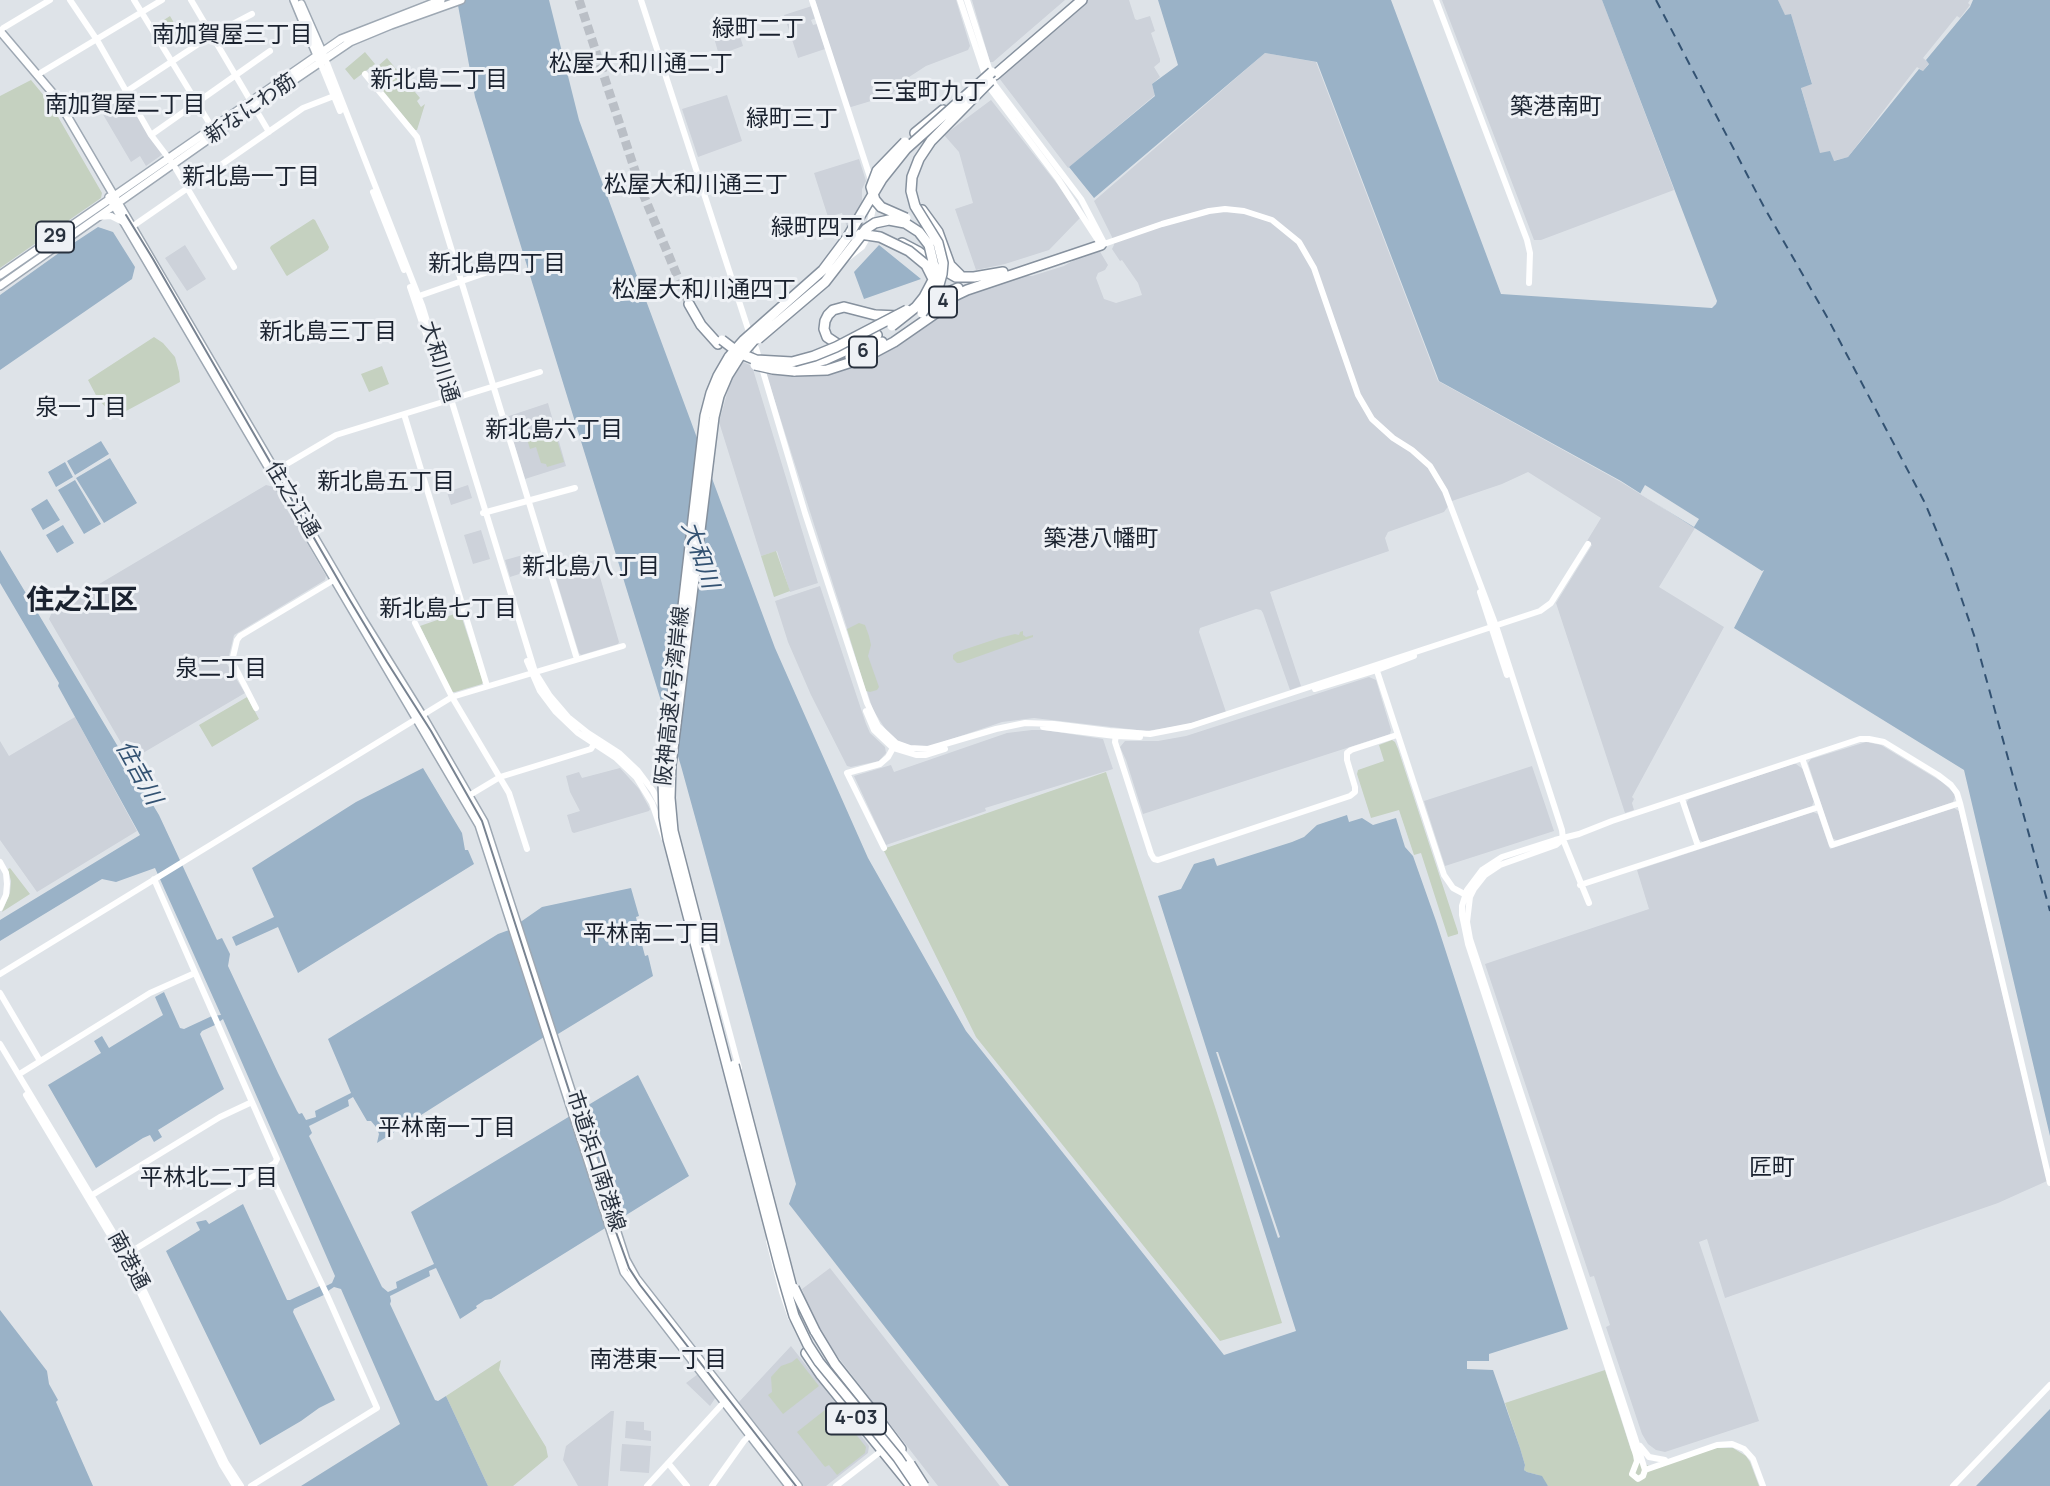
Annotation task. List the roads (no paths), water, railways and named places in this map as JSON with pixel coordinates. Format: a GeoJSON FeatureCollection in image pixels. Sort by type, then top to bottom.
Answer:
{"type":"FeatureCollection","features":[{"type":"Feature","properties":{"kind":"highway","name":"阪神高速4号湾岸線"},"geometry":{"type":"LineString","coordinates":[[912,1485],[898,1458],[813,1354],[794,1316],[676,845],[670,797],[671,765],[712,425],[723,384],[744,352],[765,328],[820,282],[833,266],[881,188],[904,157],[1076,0]]}},
{"type":"Feature","properties":{"kind":"highway","name":"阪神高速4号湾岸線"},"geometry":{"type":"LineString","coordinates":[[927,1486],[816,1348],[782,1264],[674,861],[664,817],[664,756],[704,429],[710,393],[721,368],[744,340],[806,288],[823,270],[840,249],[875,189],[896,160],[924,131],[1082,0]]}},
{"type":"Feature","properties":{"kind":"highway","name":"4"},"geometry":{"type":"LineString","coordinates":[[974,278],[960,275],[951,267],[940,236],[917,200],[913,186],[914,171],[931,141],[989,78]]}},
{"type":"Feature","properties":{"kind":"highway","name":"4"},"geometry":{"type":"LineString","coordinates":[[892,326],[918,308],[930,294],[938,274],[939,258],[934,243],[923,229],[877,204],[871,191],[874,176],[915,133],[989,78]]}},
{"type":"Feature","properties":{"kind":"highway"},"geometry":{"type":"LineString","coordinates":[[914,171],[911,186],[915,206],[938,243],[943,263],[937,292],[918,310]]}},
{"type":"Feature","properties":{"kind":"highway","name":"4"},"geometry":{"type":"LineString","coordinates":[[744,352],[825,282],[866,229],[884,221],[895,220],[909,225]]}},
{"type":"Feature","properties":{"kind":"highway","name":"6"},"geometry":{"type":"LineString","coordinates":[[720,342],[760,361],[785,366],[811,364],[831,358],[892,326],[921,302],[934,275],[934,261],[929,245],[919,232],[909,225]]}},
{"type":"Feature","properties":{"kind":"highway","name":"4"},"geometry":{"type":"LineString","coordinates":[[704,429],[708,392],[718,368],[733,346],[804,284],[841,244],[854,236],[870,234],[893,239],[960,278],[974,278],[1014,269],[1101,243]]}},
{"type":"Feature","properties":{"kind":"highway"},"geometry":{"type":"LineString","coordinates":[[870,234],[909,251],[931,272],[933,291],[918,310]]}},
{"type":"Feature","properties":{"kind":"highway","name":"4"},"geometry":{"type":"LineString","coordinates":[[877,335],[849,345],[835,343],[825,333],[826,318],[837,308],[848,307],[882,316],[914,314],[967,290],[1101,243]]}},
{"type":"Feature","properties":{"kind":"highway"},"geometry":{"type":"LineString","coordinates":[[760,361],[792,362],[814,356],[848,341],[890,317],[918,310],[951,291],[1014,269]]}},
{"type":"Feature","properties":{"kind":"highway"},"geometry":{"type":"LineString","coordinates":[[794,371],[817,371],[849,364],[873,354],[936,311],[997,280]]}},
{"type":"Feature","properties":{"kind":"highway","name":"6"},"geometry":{"type":"LineString","coordinates":[[691,303],[732,354],[751,364],[794,371],[821,367],[856,355],[894,335],[918,310]]}},
{"type":"Feature","properties":{"kind":"highway","name":"4-03"},"geometry":{"type":"LineString","coordinates":[[782,1264],[821,1342],[842,1374],[901,1450]]}},
{"type":"Feature","properties":{"kind":"main road"},"geometry":{"type":"LineString","coordinates":[[297,0],[321,56]]}},
{"type":"Feature","properties":{"kind":"main road","name":"29"},"geometry":{"type":"LineString","coordinates":[[441,4],[461,0]]}},
{"type":"Feature","properties":{"kind":"main road","name":"新なにわ筋"},"geometry":{"type":"LineString","coordinates":[[0,275],[114,201],[321,56],[341,39],[441,4]]}},
{"type":"Feature","properties":{"kind":"main road"},"geometry":{"type":"LineString","coordinates":[[0,31],[56,97],[114,201]]}},
{"type":"Feature","properties":{"kind":"main road"},"geometry":{"type":"LineString","coordinates":[[0,38],[52,98],[114,201]]}},
{"type":"Feature","properties":{"kind":"main road","name":"新なにわ筋"},"geometry":{"type":"LineString","coordinates":[[0,286],[98,217],[114,201]]}},
{"type":"Feature","properties":{"kind":"main road","name":"住之江通"},"geometry":{"type":"LineString","coordinates":[[114,201],[124,224],[466,797]]}},
{"type":"Feature","properties":{"kind":"main road","name":"住之江通"},"geometry":{"type":"LineString","coordinates":[[114,201],[133,226],[336,579]]}},
{"type":"Feature","properties":{"kind":"main road","name":"市道浜口南港線"},"geometry":{"type":"LineString","coordinates":[[466,797],[480,828],[514,924],[629,1266],[789,1486]]}},
{"type":"Feature","properties":{"kind":"main road","name":"市道浜口南港線"},"geometry":{"type":"LineString","coordinates":[[726,1400],[797,1486]]}},
{"type":"Feature","properties":{"kind":"street"},"geometry":{"type":"LineString","coordinates":[[0,31],[50,0]]}},
{"type":"Feature","properties":{"kind":"street"},"geometry":{"type":"LineString","coordinates":[[70,0],[234,267]]}},
{"type":"Feature","properties":{"kind":"street"},"geometry":{"type":"LineString","coordinates":[[134,0],[214,131]]}},
{"type":"Feature","properties":{"kind":"street"},"geometry":{"type":"LineString","coordinates":[[37,75],[162,0]]}},
{"type":"Feature","properties":{"kind":"street"},"geometry":{"type":"LineString","coordinates":[[191,0],[269,132]]}},
{"type":"Feature","properties":{"kind":"street"},"geometry":{"type":"LineString","coordinates":[[641,0],[756,348],[805,513],[872,715],[882,732],[896,743],[919,750],[941,747],[996,729],[1025,723],[1054,723],[1116,734]]}},
{"type":"Feature","properties":{"kind":"street"},"geometry":{"type":"LineString","coordinates":[[812,0],[870,177],[882,184]]}},
{"type":"Feature","properties":{"kind":"street"},"geometry":{"type":"LineString","coordinates":[[960,0],[989,78],[1006,111],[1064,187],[1101,243],[1209,211],[1244,211],[1272,220],[1299,242],[1314,268],[1358,395],[1372,419],[1430,467],[1445,491],[1563,839],[1589,903]]}},
{"type":"Feature","properties":{"kind":"street"},"geometry":{"type":"LineString","coordinates":[[967,0],[989,78]]}},
{"type":"Feature","properties":{"kind":"street"},"geometry":{"type":"LineString","coordinates":[[1436,0],[1527,240],[1530,253],[1529,283]]}},
{"type":"Feature","properties":{"kind":"street"},"geometry":{"type":"LineString","coordinates":[[112,102],[212,35],[251,14]]}},
{"type":"Feature","properties":{"kind":"street"},"geometry":{"type":"LineString","coordinates":[[151,135],[270,51]]}},
{"type":"Feature","properties":{"kind":"street","name":"大和川通"},"geometry":{"type":"LineString","coordinates":[[321,56],[334,96],[411,289],[449,400]]}},
{"type":"Feature","properties":{"kind":"street","name":"大和川通"},"geometry":{"type":"LineString","coordinates":[[321,56],[419,296],[533,672]]}},
{"type":"Feature","properties":{"kind":"street"},"geometry":{"type":"LineString","coordinates":[[365,74],[416,137],[577,659]]}},
{"type":"Feature","properties":{"kind":"street"},"geometry":{"type":"LineString","coordinates":[[751,338],[862,247],[866,240],[873,204],[882,184],[902,155],[989,78]]}},
{"type":"Feature","properties":{"kind":"street"},"geometry":{"type":"LineString","coordinates":[[133,226],[303,108],[334,96]]}},
{"type":"Feature","properties":{"kind":"street"},"geometry":{"type":"LineString","coordinates":[[98,217],[111,216],[124,224]]}},
{"type":"Feature","properties":{"kind":"street"},"geometry":{"type":"LineString","coordinates":[[419,296],[508,265]]}},
{"type":"Feature","properties":{"kind":"street"},"geometry":{"type":"LineString","coordinates":[[751,338],[799,507],[870,722],[880,737],[893,748],[908,754],[926,755],[1007,730],[1034,727],[1116,734],[1150,734],[1179,730],[1376,668],[1545,608],[1555,597],[1588,544]]}},
{"type":"Feature","properties":{"kind":"street"},"geometry":{"type":"LineString","coordinates":[[275,471],[336,435],[540,372]]}},
{"type":"Feature","properties":{"kind":"street"},"geometry":{"type":"LineString","coordinates":[[404,414],[487,685]]}},
{"type":"Feature","properties":{"kind":"street"},"geometry":{"type":"LineString","coordinates":[[484,513],[576,488]]}},
{"type":"Feature","properties":{"kind":"street"},"geometry":{"type":"LineString","coordinates":[[257,708],[232,661],[237,640],[336,579]]}},
{"type":"Feature","properties":{"kind":"street"},"geometry":{"type":"LineString","coordinates":[[415,623],[452,696],[509,793],[527,849]]}},
{"type":"Feature","properties":{"kind":"street"},"geometry":{"type":"LineString","coordinates":[[0,974],[452,696],[624,646]]}},
{"type":"Feature","properties":{"kind":"street"},"geometry":{"type":"LineString","coordinates":[[1376,668],[1444,875],[1453,888],[1468,895]]}},
{"type":"Feature","properties":{"kind":"street"},"geometry":{"type":"LineString","coordinates":[[533,672],[540,691],[555,711],[578,733],[630,770],[648,794],[658,816],[778,1278],[793,1324],[817,1366],[912,1485]]}},
{"type":"Feature","properties":{"kind":"street"},"geometry":{"type":"LineString","coordinates":[[533,672],[562,711],[631,764],[660,804],[688,875],[780,1232],[805,1316],[832,1364],[927,1486]]}},
{"type":"Feature","properties":{"kind":"street"},"geometry":{"type":"LineString","coordinates":[[1116,734],[1115,742],[1143,827],[1156,856],[1160,857],[1350,796],[1356,790],[1347,754],[1397,735]]}},
{"type":"Feature","properties":{"kind":"street"},"geometry":{"type":"LineString","coordinates":[[1468,895],[1470,939],[1635,1438],[1644,1470],[1641,1478],[1635,1478],[1632,1474],[1637,1461],[1635,1451],[1465,933],[1462,915],[1468,895],[1476,875],[1496,861],[1555,840],[1860,739],[1877,740],[1938,775],[1957,793],[2050,1183]]}},
{"type":"Feature","properties":{"kind":"street"},"geometry":{"type":"LineString","coordinates":[[466,797],[500,777],[591,749],[594,744]]}},
{"type":"Feature","properties":{"kind":"street"},"geometry":{"type":"LineString","coordinates":[[884,848],[847,773],[880,764],[893,748]]}},
{"type":"Feature","properties":{"kind":"street"},"geometry":{"type":"LineString","coordinates":[[1802,758],[1832,845],[1960,803]]}},
{"type":"Feature","properties":{"kind":"street"},"geometry":{"type":"LineString","coordinates":[[1682,799],[1698,846]]}},
{"type":"Feature","properties":{"kind":"street"},"geometry":{"type":"LineString","coordinates":[[1580,885],[1819,807]]}},
{"type":"Feature","properties":{"kind":"street"},"geometry":{"type":"LineString","coordinates":[[0,862],[6,873],[7,884],[6,895],[0,908]]}},
{"type":"Feature","properties":{"kind":"street"},"geometry":{"type":"LineString","coordinates":[[125,1256],[275,1163],[277,1157],[155,878]]}},
{"type":"Feature","properties":{"kind":"street"},"geometry":{"type":"LineString","coordinates":[[21,1073],[150,993],[195,973]]}},
{"type":"Feature","properties":{"kind":"street"},"geometry":{"type":"LineString","coordinates":[[0,993],[40,1061]]}},
{"type":"Feature","properties":{"kind":"street","name":"南港通"},"geometry":{"type":"LineString","coordinates":[[0,1044],[125,1256],[226,1463],[241,1486]]}},
{"type":"Feature","properties":{"kind":"street","name":"南港通"},"geometry":{"type":"LineString","coordinates":[[0,1052],[90,1196]]}},
{"type":"Feature","properties":{"kind":"street"},"geometry":{"type":"LineString","coordinates":[[90,1196],[219,1117],[253,1102]]}},
{"type":"Feature","properties":{"kind":"street"},"geometry":{"type":"LineString","coordinates":[[251,1486],[377,1408],[323,1284],[267,1168]]}},
{"type":"Feature","properties":{"kind":"street","name":"南港通"},"geometry":{"type":"LineString","coordinates":[[125,1256],[222,1465],[235,1486]]}},
{"type":"Feature","properties":{"kind":"street"},"geometry":{"type":"LineString","coordinates":[[1953,1486],[2050,1385]]}},
{"type":"Feature","properties":{"kind":"street"},"geometry":{"type":"LineString","coordinates":[[647,1486],[726,1400]]}},
{"type":"Feature","properties":{"kind":"street"},"geometry":{"type":"LineString","coordinates":[[712,1486],[750,1435]]}},
{"type":"Feature","properties":{"kind":"street"},"geometry":{"type":"LineString","coordinates":[[1635,1438],[1649,1457],[1671,1460]]}},
{"type":"Feature","properties":{"kind":"street"},"geometry":{"type":"LineString","coordinates":[[1644,1470],[1717,1445],[1732,1444],[1744,1449],[1753,1459],[1763,1486]]}},
{"type":"Feature","properties":{"kind":"street"},"geometry":{"type":"LineString","coordinates":[[836,1486],[880,1452]]}},
{"type":"Feature","properties":{"kind":"street"},"geometry":{"type":"LineString","coordinates":[[668,1463],[687,1486]]}},
{"type":"Feature","properties":{"kind":"water","name":"大和川"},"geometry":{"type":"Polygon","coordinates":[[[457,0],[549,0],[579,120],[775,648],[868,858],[966,1031],[1224,1355],[1296,1331],[1158,896],[1181,889],[1194,864],[1214,858],[1217,866],[1292,842],[1304,837],[1317,825],[1347,815],[1349,822],[1362,818],[1373,825],[1396,818],[1405,847],[1413,856],[1436,921],[1568,1329],[1489,1354],[1489,1361],[1467,1361],[1467,1369],[1493,1370],[1520,1448],[1524,1470],[1542,1476],[1548,1486],[1009,1486],[789,1204],[796,1184],[681,766],[475,97],[457,0]]]}},
{"type":"Feature","properties":{"kind":"water"},"geometry":{"type":"Polygon","coordinates":[[[1158,0],[1391,0],[1501,294],[1712,308],[1717,301],[1602,0],[1778,0],[1785,15],[1791,14],[1812,84],[1801,88],[1820,153],[1830,151],[1834,161],[1848,157],[1919,69],[1923,71],[1929,64],[1926,60],[1973,0],[2050,0],[2050,1136],[1964,770],[1734,628],[1764,570],[1621,481],[1439,381],[1317,62],[1265,53],[1094,198],[1069,167],[1155,96],[1152,84],[1178,65],[1158,0]]]}},
{"type":"Feature","properties":{"kind":"water"},"geometry":{"type":"Polygon","coordinates":[[[98,227],[113,232],[135,267],[132,279],[0,370],[0,295],[98,227]]]}},
{"type":"Feature","properties":{"kind":"water"},"geometry":{"type":"Polygon","coordinates":[[[879,245],[921,279],[864,299],[854,272],[879,245]]]}},
{"type":"Feature","properties":{"kind":"water"},"geometry":{"type":"Polygon","coordinates":[[[101,441],[109,454],[75,475],[67,461],[101,441]]]}},
{"type":"Feature","properties":{"kind":"water"},"geometry":{"type":"Polygon","coordinates":[[[110,458],[137,503],[104,523],[76,478],[110,458]]]}},
{"type":"Feature","properties":{"kind":"water"},"geometry":{"type":"Polygon","coordinates":[[[65,462],[73,477],[56,487],[48,472],[65,462]]]}},
{"type":"Feature","properties":{"kind":"water"},"geometry":{"type":"Polygon","coordinates":[[[75,480],[101,524],[84,534],[58,490],[75,480]]]}},
{"type":"Feature","properties":{"kind":"water"},"geometry":{"type":"Polygon","coordinates":[[[47,499],[60,520],[43,530],[31,509],[47,499]]]}},
{"type":"Feature","properties":{"kind":"water"},"geometry":{"type":"Polygon","coordinates":[[[63,525],[74,543],[57,553],[46,535],[63,525]]]}},
{"type":"Feature","properties":{"kind":"water"},"geometry":{"type":"Polygon","coordinates":[[[0,550],[159,815],[217,940],[222,938],[230,954],[228,966],[278,1073],[297,1111],[302,1113],[306,1120],[316,1117],[315,1111],[351,1093],[328,1039],[498,934],[509,930],[542,907],[631,888],[639,916],[636,917],[638,927],[642,929],[644,936],[640,937],[653,976],[558,1034],[544,1037],[377,1143],[379,1134],[376,1127],[371,1121],[367,1121],[353,1097],[348,1100],[349,1106],[309,1126],[312,1133],[309,1136],[382,1287],[388,1292],[397,1288],[396,1282],[434,1264],[411,1212],[638,1075],[689,1176],[491,1299],[485,1300],[460,1319],[436,1268],[429,1271],[430,1276],[390,1296],[390,1304],[435,1400],[446,1396],[488,1486],[301,1486],[400,1424],[341,1289],[334,1287],[293,1312],[335,1400],[260,1445],[166,1251],[200,1230],[196,1222],[206,1220],[209,1224],[243,1204],[287,1300],[332,1283],[335,1276],[223,1019],[200,1034],[224,1089],[158,1130],[162,1137],[154,1142],[150,1135],[143,1138],[96,1168],[48,1085],[101,1053],[94,1041],[102,1036],[109,1048],[163,1015],[155,997],[164,992],[180,1028],[184,1029],[212,1016],[221,1015],[155,868],[116,882],[102,879],[0,941],[0,920],[140,835],[58,686],[59,683],[0,583],[0,550]]]}},
{"type":"Feature","properties":{"kind":"water"},"geometry":{"type":"Polygon","coordinates":[[[423,768],[462,833],[465,850],[468,850],[474,864],[298,973],[278,927],[236,946],[232,937],[274,917],[252,868],[356,802],[423,768]]]}},
{"type":"Feature","properties":{"kind":"water"},"geometry":{"type":"Polygon","coordinates":[[[0,1310],[47,1371],[49,1384],[58,1400],[56,1402],[93,1486],[0,1486],[0,1310]]]}},
{"type":"Feature","properties":{"kind":"water"},"geometry":{"type":"Polygon","coordinates":[[[2050,1409],[2050,1486],[1976,1486],[2050,1409]]]}},
{"type":"Feature","properties":{"kind":"tunnel"},"geometry":{"type":"LineString","coordinates":[[579,0],[641,189],[689,304]]}},
{"type":"Feature","properties":{"kind":"tram line"},"geometry":{"type":"LineString","coordinates":[[126,215],[482,821],[604,1199],[629,1268],[796,1486]]}},
{"type":"Feature","properties":{"kind":"district","name":"緑町二丁"},"geometry":{"type":"Point","coordinates":[758,30]}},
{"type":"Feature","properties":{"kind":"district","name":"南加賀屋三丁目"},"geometry":{"type":"Point","coordinates":[232,36]}},
{"type":"Feature","properties":{"kind":"district","name":"松屋大和川通二丁"},"geometry":{"type":"Point","coordinates":[641,65]}},
{"type":"Feature","properties":{"kind":"district","name":"新北島二丁目"},"geometry":{"type":"Point","coordinates":[439,81]}},
{"type":"Feature","properties":{"kind":"district","name":"三宝町九丁"},"geometry":{"type":"Point","coordinates":[929,93]}},
{"type":"Feature","properties":{"kind":"district","name":"南加賀屋二丁目"},"geometry":{"type":"Point","coordinates":[125,106]}},
{"type":"Feature","properties":{"kind":"district","name":"築港南町"},"geometry":{"type":"Point","coordinates":[1556,108]}},
{"type":"Feature","properties":{"kind":"district","name":"緑町三丁"},"geometry":{"type":"Point","coordinates":[792,120]}},
{"type":"Feature","properties":{"kind":"district","name":"新北島一丁目"},"geometry":{"type":"Point","coordinates":[251,178]}},
{"type":"Feature","properties":{"kind":"district","name":"松屋大和川通三丁"},"geometry":{"type":"Point","coordinates":[696,186]}},
{"type":"Feature","properties":{"kind":"district","name":"緑町四丁"},"geometry":{"type":"Point","coordinates":[817,229]}},
{"type":"Feature","properties":{"kind":"district","name":"新北島四丁目"},"geometry":{"type":"Point","coordinates":[497,265]}},
{"type":"Feature","properties":{"kind":"district","name":"松屋大和川通四丁"},"geometry":{"type":"Point","coordinates":[704,291]}},
{"type":"Feature","properties":{"kind":"district","name":"新北島三丁目"},"geometry":{"type":"Point","coordinates":[328,333]}},
{"type":"Feature","properties":{"kind":"district","name":"泉一丁目"},"geometry":{"type":"Point","coordinates":[81,409]}},
{"type":"Feature","properties":{"kind":"district","name":"新北島六丁目"},"geometry":{"type":"Point","coordinates":[554,431]}},
{"type":"Feature","properties":{"kind":"district","name":"新北島五丁目"},"geometry":{"type":"Point","coordinates":[386,483]}},
{"type":"Feature","properties":{"kind":"district","name":"築港八幡町"},"geometry":{"type":"Point","coordinates":[1101,540]}},
{"type":"Feature","properties":{"kind":"district","name":"新北島八丁目"},"geometry":{"type":"Point","coordinates":[591,568]}},
{"type":"Feature","properties":{"kind":"district","name":"住之江区"},"geometry":{"type":"Point","coordinates":[82,601]}},
{"type":"Feature","properties":{"kind":"district","name":"新北島七丁目"},"geometry":{"type":"Point","coordinates":[448,610]}},
{"type":"Feature","properties":{"kind":"district","name":"泉二丁目"},"geometry":{"type":"Point","coordinates":[221,670]}},
{"type":"Feature","properties":{"kind":"district","name":"平林南二丁目"},"geometry":{"type":"Point","coordinates":[652,935]}},
{"type":"Feature","properties":{"kind":"district","name":"平林南一丁目"},"geometry":{"type":"Point","coordinates":[447,1129]}},
{"type":"Feature","properties":{"kind":"district","name":"匠町"},"geometry":{"type":"Point","coordinates":[1772,1169]}},
{"type":"Feature","properties":{"kind":"district","name":"平林北二丁目"},"geometry":{"type":"Point","coordinates":[209,1179]}},
{"type":"Feature","properties":{"kind":"district","name":"南港東一丁目"},"geometry":{"type":"Point","coordinates":[658,1361]}},
{"type":"Feature","properties":{"kind":"water label","name":"住吉川"},"geometry":{"type":"Point","coordinates":[138,773]}}]}
